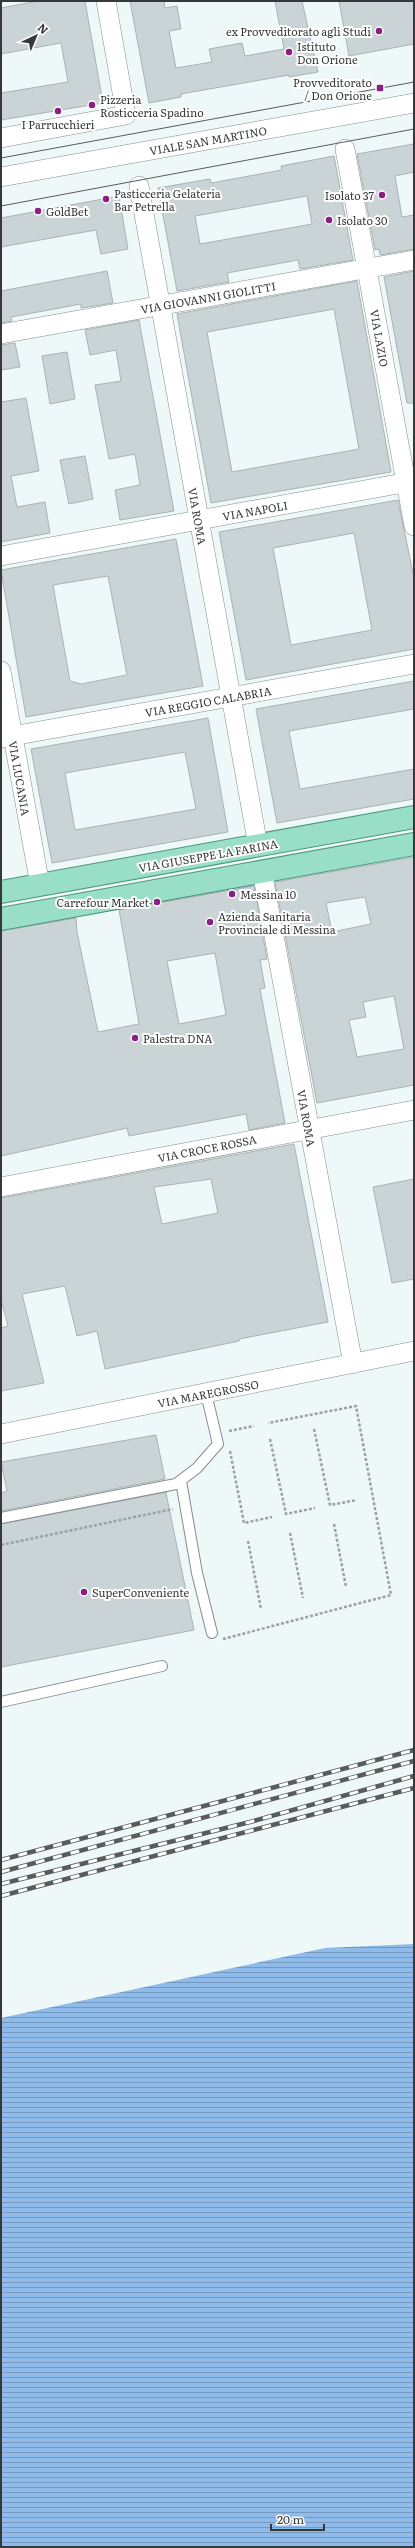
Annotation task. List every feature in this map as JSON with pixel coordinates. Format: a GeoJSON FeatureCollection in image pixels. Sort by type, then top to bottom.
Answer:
{"type":"FeatureCollection","features":[{"type":"Feature","properties":{"kind":"main road","name":"VIA GIUSEPPE LA FARINA"},"geometry":{"type":"LineString","coordinates":[[1,892],[414,817]]}},
{"type":"Feature","properties":{"kind":"main road"},"geometry":{"type":"LineString","coordinates":[[1,919],[414,844]]}},
{"type":"Feature","properties":{"kind":"street"},"geometry":{"type":"LineString","coordinates":[[1,138],[126,115],[106,1]]}},
{"type":"Feature","properties":{"kind":"street","name":"VIALE SAN MARTINO"},"geometry":{"type":"LineString","coordinates":[[1,177],[414,103]]}},
{"type":"Feature","properties":{"kind":"street","name":"VIA LAZIO"},"geometry":{"type":"LineString","coordinates":[[345,150],[410,482],[414,526]]}},
{"type":"Feature","properties":{"kind":"street","name":"VIA ROMA"},"geometry":{"type":"LineString","coordinates":[[139,186],[258,846]]}},
{"type":"Feature","properties":{"kind":"street","name":"VIA GIOVANNI GIOLITTI"},"geometry":{"type":"LineString","coordinates":[[1,334],[414,260]]}},
{"type":"Feature","properties":{"kind":"street","name":"VIA NAPOLI"},"geometry":{"type":"LineString","coordinates":[[1,556],[410,482]]}},
{"type":"Feature","properties":{"kind":"street","name":"VIA REGGIO CALABRIA"},"geometry":{"type":"LineString","coordinates":[[7,737],[414,664]]}},
{"type":"Feature","properties":{"kind":"street","name":"VIA LUCANIA"},"geometry":{"type":"LineString","coordinates":[[1,671],[7,737],[40,885]]}},
{"type":"Feature","properties":{"kind":"street","name":"VIA ROMA"},"geometry":{"type":"LineString","coordinates":[[262,871],[353,1364]]}},
{"type":"Feature","properties":{"kind":"street","name":"VIA CROCE ROSSA"},"geometry":{"type":"LineString","coordinates":[[1,1187],[414,1110]]}},
{"type":"Feature","properties":{"kind":"street","name":"VIA MAREGROSSO"},"geometry":{"type":"LineString","coordinates":[[1,1434],[414,1351]]}},
{"type":"Feature","properties":{"kind":"lane"},"geometry":{"type":"LineString","coordinates":[[1,1518],[176,1484],[198,1468],[218,1444],[206,1393]]}},
{"type":"Feature","properties":{"kind":"lane"},"geometry":{"type":"LineString","coordinates":[[180,1481],[197,1573],[214,1637]]}},
{"type":"Feature","properties":{"kind":"lane"},"geometry":{"type":"LineString","coordinates":[[1,1702],[162,1666]]}},
{"type":"Feature","properties":{"kind":"path"},"geometry":{"type":"LineString","coordinates":[[214,1637],[391,1595],[356,1406],[268,1423]]}},
{"type":"Feature","properties":{"kind":"path"},"geometry":{"type":"LineString","coordinates":[[225,1432],[254,1426]]}},
{"type":"Feature","properties":{"kind":"path"},"geometry":{"type":"LineString","coordinates":[[314,1429],[330,1505],[357,1500]]}},
{"type":"Feature","properties":{"kind":"path"},"geometry":{"type":"LineString","coordinates":[[270,1439],[286,1514],[315,1508]]}},
{"type":"Feature","properties":{"kind":"path"},"geometry":{"type":"LineString","coordinates":[[229,1447],[244,1523],[272,1517]]}},
{"type":"Feature","properties":{"kind":"path"},"geometry":{"type":"LineString","coordinates":[[1,1545],[177,1508]]}},
{"type":"Feature","properties":{"kind":"path"},"geometry":{"type":"LineString","coordinates":[[334,1524],[346,1587]]}},
{"type":"Feature","properties":{"kind":"path"},"geometry":{"type":"LineString","coordinates":[[290,1533],[303,1598]]}},
{"type":"Feature","properties":{"kind":"path"},"geometry":{"type":"LineString","coordinates":[[248,1541],[261,1609]]}},
{"type":"Feature","properties":{"kind":"water"},"geometry":{"type":"Polygon","coordinates":[[[414,1944],[414,2547],[1,2547],[1,2018],[325,1948],[414,1944]]]}},
{"type":"Feature","properties":{"kind":"building"},"geometry":{"type":"Polygon","coordinates":[[[38,1],[85,1],[103,103],[1,120],[1,93],[68,82],[61,43],[1,54],[1,8],[38,1]]]}},
{"type":"Feature","properties":{"kind":"building","name":"Istituto Don Orione"},"geometry":{"type":"Polygon","coordinates":[[[130,1],[164,1],[165,8],[177,6],[181,29],[169,31],[176,68],[212,62],[209,49],[242,43],[245,56],[284,49],[275,1],[302,1],[318,72],[289,77],[289,75],[181,94],[181,97],[149,103],[130,1]]]}},
{"type":"Feature","properties":{"kind":"building","name":"ex Provveditorato agli Studi"},"geometry":{"type":"Polygon","coordinates":[[[339,1],[414,1],[414,44],[349,56],[339,1]]]}},
{"type":"Feature","properties":{"kind":"building","name":"Isolato 37"},"geometry":{"type":"Polygon","coordinates":[[[414,144],[414,172],[395,176],[402,217],[414,215],[414,249],[380,255],[379,249],[375,250],[357,154],[414,144]]]}},
{"type":"Feature","properties":{"kind":"building","name":"Isolato 30"},"geometry":{"type":"Polygon","coordinates":[[[334,156],[353,260],[300,269],[298,260],[227,273],[229,282],[177,291],[158,188],[210,179],[211,183],[282,170],[281,166],[334,156]],[[307,196],[195,216],[200,244],[312,224],[307,196]]]}},
{"type":"Feature","properties":{"kind":"building"},"geometry":{"type":"Polygon","coordinates":[[[119,196],[128,249],[101,254],[96,230],[1,247],[1,218],[119,196]]]}},
{"type":"Feature","properties":{"kind":"building"},"geometry":{"type":"Polygon","coordinates":[[[107,271],[113,303],[81,308],[81,304],[11,317],[12,321],[1,323],[1,291],[107,271]]]}},
{"type":"Feature","properties":{"kind":"building"},"geometry":{"type":"Polygon","coordinates":[[[414,271],[414,403],[407,403],[384,277],[414,271]]]}},
{"type":"Feature","properties":{"kind":"building"},"geometry":{"type":"Polygon","coordinates":[[[357,281],[391,472],[211,503],[177,314],[357,281]],[[334,309],[207,332],[232,472],[359,449],[334,309]]]}},
{"type":"Feature","properties":{"kind":"building"},"geometry":{"type":"Polygon","coordinates":[[[139,320],[174,511],[120,520],[115,490],[140,485],[135,454],[109,459],[95,385],[121,381],[116,350],[90,355],[85,330],[139,320]]]}},
{"type":"Feature","properties":{"kind":"building"},"geometry":{"type":"Polygon","coordinates":[[[15,343],[20,367],[1,370],[1,345],[15,343]]]}},
{"type":"Feature","properties":{"kind":"building"},"geometry":{"type":"Polygon","coordinates":[[[67,352],[75,399],[50,404],[42,356],[67,352]]]}},
{"type":"Feature","properties":{"kind":"building"},"geometry":{"type":"Polygon","coordinates":[[[26,398],[39,471],[11,476],[17,507],[45,502],[50,533],[1,542],[1,402],[26,398]]]}},
{"type":"Feature","properties":{"kind":"building"},"geometry":{"type":"Polygon","coordinates":[[[85,456],[93,499],[69,504],[60,460],[85,456]]]}},
{"type":"Feature","properties":{"kind":"building"},"geometry":{"type":"Polygon","coordinates":[[[398,500],[414,578],[414,649],[246,680],[219,532],[398,500]],[[354,533],[273,548],[291,645],[372,630],[354,533]]]}},
{"type":"Feature","properties":{"kind":"building"},"geometry":{"type":"Polygon","coordinates":[[[176,539],[203,686],[26,717],[1,570],[176,539]],[[108,576],[53,585],[70,681],[81,684],[127,675],[108,576]]]}},
{"type":"Feature","properties":{"kind":"building"},"geometry":{"type":"Polygon","coordinates":[[[414,681],[414,709],[289,731],[300,789],[414,769],[414,799],[277,823],[256,709],[414,681]]]}},
{"type":"Feature","properties":{"kind":"building"},"geometry":{"type":"Polygon","coordinates":[[[208,718],[228,832],[52,863],[31,749],[208,718]],[[185,752],[65,773],[75,830],[196,809],[185,752]]]}},
{"type":"Feature","properties":{"kind":"building"},"geometry":{"type":"Polygon","coordinates":[[[414,857],[414,1085],[317,1103],[275,882],[414,857]],[[365,897],[326,903],[332,932],[371,924],[365,897]],[[394,996],[363,1002],[366,1017],[349,1020],[357,1057],[404,1049],[394,996]]]}},
{"type":"Feature","properties":{"kind":"building"},"geometry":{"type":"Polygon","coordinates":[[[254,886],[267,959],[260,960],[265,988],[260,989],[285,1123],[249,1130],[246,1114],[129,1136],[127,1128],[1,1156],[1,931],[76,918],[77,932],[98,1032],[139,1024],[119,910],[254,886]],[[215,953],[167,961],[179,1024],[226,1015],[215,953]]]}},
{"type":"Feature","properties":{"kind":"building"},"geometry":{"type":"Polygon","coordinates":[[[294,1144],[328,1322],[239,1339],[239,1341],[105,1369],[97,1331],[77,1336],[65,1286],[22,1294],[44,1383],[1,1391],[1,1328],[8,1326],[1,1299],[1,1198],[294,1144]],[[211,1179],[154,1187],[162,1224],[218,1213],[211,1179]]]}},
{"type":"Feature","properties":{"kind":"building"},"geometry":{"type":"Polygon","coordinates":[[[414,1179],[414,1279],[392,1283],[373,1187],[414,1179]]]}},
{"type":"Feature","properties":{"kind":"building"},"geometry":{"type":"Polygon","coordinates":[[[156,1435],[165,1479],[1,1511],[1,1493],[7,1491],[1,1462],[156,1435]]]}},
{"type":"Feature","properties":{"kind":"building"},"geometry":{"type":"Polygon","coordinates":[[[167,1492],[194,1630],[1,1667],[1,1524],[167,1492]]]}},
{"type":"Feature","properties":{"kind":"tram line"},"geometry":{"type":"LineString","coordinates":[[1,158],[414,82]]}},
{"type":"Feature","properties":{"kind":"tram line"},"geometry":{"type":"LineString","coordinates":[[1,206],[414,129]]}},
{"type":"Feature","properties":{"kind":"railway"},"geometry":{"type":"LineString","coordinates":[[1,1860],[414,1750]]}},
{"type":"Feature","properties":{"kind":"railway"},"geometry":{"type":"LineString","coordinates":[[1,1872],[414,1761]]}},
{"type":"Feature","properties":{"kind":"railway"},"geometry":{"type":"LineString","coordinates":[[1,1884],[250,1822],[414,1776]]}},
{"type":"Feature","properties":{"kind":"railway"},"geometry":{"type":"LineString","coordinates":[[1,1896],[414,1788]]}},
{"type":"Feature","properties":{"kind":"place","name":"ex Provveditorato agli Studi"},"geometry":{"type":"Point","coordinates":[379,31]}},
{"type":"Feature","properties":{"kind":"place","name":"Istituto Don Orione"},"geometry":{"type":"Point","coordinates":[289,52]}},
{"type":"Feature","properties":{"kind":"place","name":"Provveditorato / Don Orione"},"geometry":{"type":"Point","coordinates":[380,88]}},
{"type":"Feature","properties":{"kind":"place","name":"Pizzeria Rosticceria Spadino"},"geometry":{"type":"Point","coordinates":[92,105]}},
{"type":"Feature","properties":{"kind":"place","name":"I Parrucchieri"},"geometry":{"type":"Point","coordinates":[58,111]}},
{"type":"Feature","properties":{"kind":"place","name":"Isolato 37"},"geometry":{"type":"Point","coordinates":[382,195]}},
{"type":"Feature","properties":{"kind":"place","name":"Pasticceria Gelateria Bar Petrella"},"geometry":{"type":"Point","coordinates":[106,199]}},
{"type":"Feature","properties":{"kind":"place","name":"GoldBet"},"geometry":{"type":"Point","coordinates":[38,211]}},
{"type":"Feature","properties":{"kind":"place","name":"Isolato 30"},"geometry":{"type":"Point","coordinates":[329,220]}},
{"type":"Feature","properties":{"kind":"place","name":"Messina 10"},"geometry":{"type":"Point","coordinates":[232,894]}},
{"type":"Feature","properties":{"kind":"place","name":"Carrefour Market"},"geometry":{"type":"Point","coordinates":[157,902]}},
{"type":"Feature","properties":{"kind":"place","name":"Azienda Sanitaria Provinciale di Messina"},"geometry":{"type":"Point","coordinates":[210,922]}},
{"type":"Feature","properties":{"kind":"place","name":"Palestra DNA"},"geometry":{"type":"Point","coordinates":[135,1038]}},
{"type":"Feature","properties":{"kind":"place","name":"SuperConveniente"},"geometry":{"type":"Point","coordinates":[84,1592]}}]}
